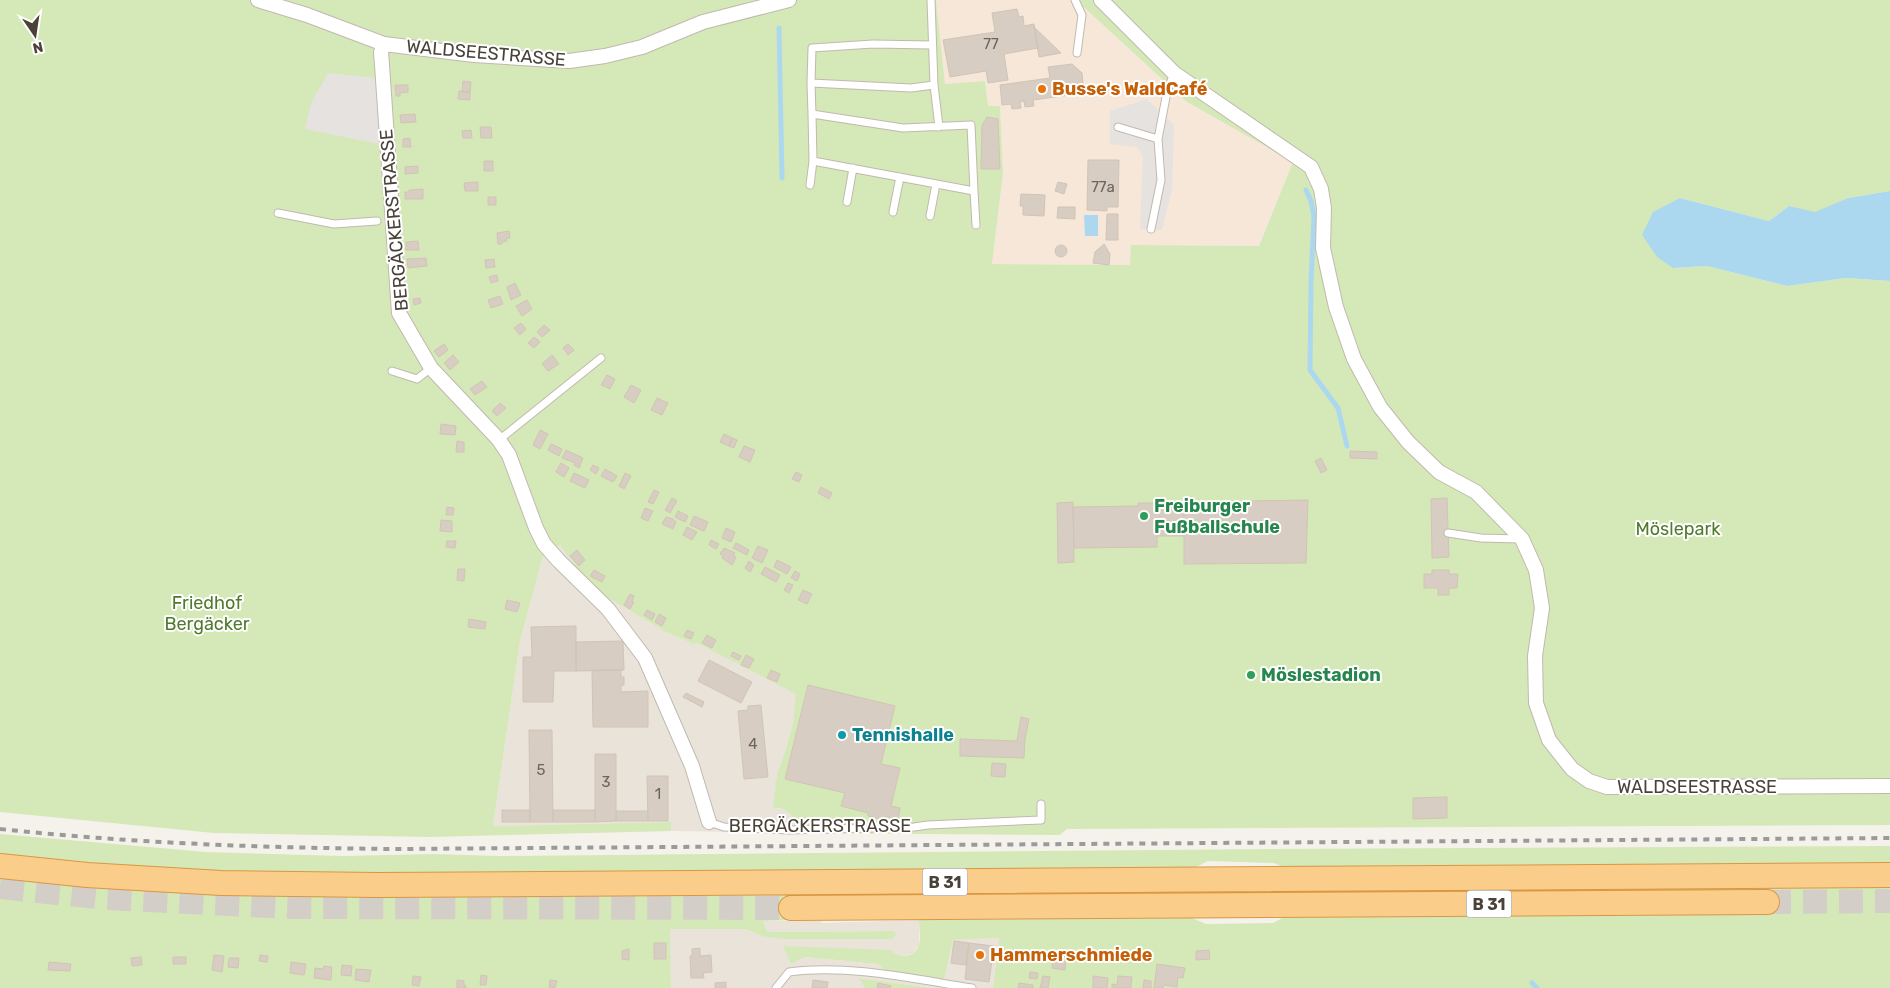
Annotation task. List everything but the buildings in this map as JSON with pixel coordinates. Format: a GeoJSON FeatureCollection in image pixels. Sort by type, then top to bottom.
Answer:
{"type":"FeatureCollection","features":[{"type":"Feature","properties":{"kind":"highway","name":"B 31"},"geometry":{"type":"LineString","coordinates":[[0,866],[87,875],[221,883],[378,885],[1890,875]]}},
{"type":"Feature","properties":{"kind":"highway","name":"B 31"},"geometry":{"type":"LineString","coordinates":[[791,908],[1767,902]]}},
{"type":"Feature","properties":{"kind":"street","name":"WALDSEESTRASSE"},"geometry":{"type":"LineString","coordinates":[[258,0],[308,15],[384,44],[474,55],[569,61],[604,56],[642,46],[703,22],[789,0]]}},
{"type":"Feature","properties":{"kind":"street","name":"WALDSEESTRASSE"},"geometry":{"type":"LineString","coordinates":[[1101,0],[1174,73],[1312,167],[1324,208],[1323,248],[1336,307],[1354,359],[1380,407],[1408,442],[1439,472],[1476,492],[1522,539],[1536,570],[1542,608],[1535,656],[1536,703],[1549,740],[1572,769],[1589,781],[1607,787],[1890,786]]}},
{"type":"Feature","properties":{"kind":"street","name":"BERGÄCKERSTRASSE"},"geometry":{"type":"LineString","coordinates":[[384,44],[381,52],[399,313],[431,368],[499,440],[508,454],[544,544],[608,609],[645,658],[692,766],[709,822]]}},
{"type":"Feature","properties":{"kind":"lane"},"geometry":{"type":"LineString","coordinates":[[931,0],[934,85],[938,127]]}},
{"type":"Feature","properties":{"kind":"lane"},"geometry":{"type":"LineString","coordinates":[[1075,0],[1082,15],[1077,53]]}},
{"type":"Feature","properties":{"kind":"lane"},"geometry":{"type":"LineString","coordinates":[[810,185],[813,160],[812,48],[873,44],[932,45]]}},
{"type":"Feature","properties":{"kind":"lane"},"geometry":{"type":"LineString","coordinates":[[1152,229],[1161,180],[1158,139],[1167,92],[1174,73]]}},
{"type":"Feature","properties":{"kind":"lane"},"geometry":{"type":"LineString","coordinates":[[811,83],[911,88],[934,85]]}},
{"type":"Feature","properties":{"kind":"lane"},"geometry":{"type":"LineString","coordinates":[[812,114],[903,128],[971,125],[976,225]]}},
{"type":"Feature","properties":{"kind":"lane"},"geometry":{"type":"LineString","coordinates":[[1118,127],[1158,139]]}},
{"type":"Feature","properties":{"kind":"lane"},"geometry":{"type":"LineString","coordinates":[[813,160],[974,191]]}},
{"type":"Feature","properties":{"kind":"lane"},"geometry":{"type":"LineString","coordinates":[[847,202],[854,168]]}},
{"type":"Feature","properties":{"kind":"lane"},"geometry":{"type":"LineString","coordinates":[[893,212],[900,177]]}},
{"type":"Feature","properties":{"kind":"lane"},"geometry":{"type":"LineString","coordinates":[[930,216],[936,184]]}},
{"type":"Feature","properties":{"kind":"lane"},"geometry":{"type":"LineString","coordinates":[[278,213],[334,224],[377,221]]}},
{"type":"Feature","properties":{"kind":"lane"},"geometry":{"type":"LineString","coordinates":[[499,440],[601,358]]}},
{"type":"Feature","properties":{"kind":"lane"},"geometry":{"type":"LineString","coordinates":[[392,371],[417,379],[431,368]]}},
{"type":"Feature","properties":{"kind":"lane"},"geometry":{"type":"LineString","coordinates":[[1448,533],[1481,538],[1522,539]]}},
{"type":"Feature","properties":{"kind":"lane","name":"BERGÄCKERSTRASSE"},"geometry":{"type":"LineString","coordinates":[[709,822],[724,828],[789,830],[914,827],[1040,820],[1041,804]]}},
{"type":"Feature","properties":{"kind":"lane"},"geometry":{"type":"LineString","coordinates":[[776,988],[789,972],[811,969],[860,972],[972,988]]}},
{"type":"Feature","properties":{"kind":"shaded area"},"geometry":{"type":"Polygon","coordinates":[[[936,0],[1076,0],[1187,102],[1293,162],[1259,246],[1131,245],[1130,265],[992,264],[1003,173],[1000,106],[988,106],[985,81],[945,85],[936,0]]]}},
{"type":"Feature","properties":{"kind":"shaded area"},"geometry":{"type":"Polygon","coordinates":[[[328,73],[377,78],[379,144],[305,129],[311,103],[328,73]]]}},
{"type":"Feature","properties":{"kind":"shaded area"},"geometry":{"type":"Polygon","coordinates":[[[1147,99],[1174,125],[1172,189],[1162,230],[1140,229],[1143,156],[1137,147],[1110,144],[1110,111],[1147,99]]]}},
{"type":"Feature","properties":{"kind":"shaded area"},"geometry":{"type":"Polygon","coordinates":[[[560,545],[585,579],[605,596],[666,632],[693,644],[697,643],[797,694],[793,723],[777,774],[774,808],[785,809],[790,812],[795,821],[795,833],[671,831],[670,822],[493,826],[520,641],[543,556],[560,545]]]}},
{"type":"Feature","properties":{"kind":"shaded area"},"geometry":{"type":"Polygon","coordinates":[[[919,920],[919,945],[913,953],[904,956],[784,946],[791,964],[805,957],[878,964],[885,971],[944,981],[953,940],[999,938],[993,988],[931,988],[860,978],[865,988],[671,988],[669,929],[745,929],[762,936],[894,931],[767,932],[763,921],[821,921],[822,923],[919,920]]]}},
{"type":"Feature","properties":{"kind":"green space"},"geometry":{"type":"Polygon","coordinates":[[[0,0],[936,0],[945,84],[985,81],[988,106],[1000,106],[1003,173],[992,264],[1130,265],[1131,245],[1259,246],[1293,162],[1187,102],[1076,0],[1890,0],[1890,191],[1848,198],[1815,213],[1789,206],[1769,221],[1680,198],[1673,268],[1707,266],[1787,286],[1846,278],[1890,281],[1890,825],[1067,829],[1060,835],[795,833],[791,814],[784,809],[773,808],[777,774],[793,723],[796,694],[697,643],[693,644],[666,632],[605,596],[585,579],[560,545],[543,556],[520,641],[493,826],[671,822],[671,831],[430,837],[214,833],[0,812],[0,0]]]}},
{"type":"Feature","properties":{"kind":"green space"},"geometry":{"type":"Polygon","coordinates":[[[0,834],[206,852],[343,856],[1890,846],[1890,863],[1286,868],[1274,863],[1208,861],[1196,867],[1196,871],[300,875],[80,864],[0,856],[0,834]]]}},
{"type":"Feature","properties":{"kind":"green space"},"geometry":{"type":"Polygon","coordinates":[[[0,874],[622,893],[790,895],[789,890],[1890,885],[1890,988],[993,988],[999,938],[953,940],[944,981],[885,971],[878,964],[805,957],[791,964],[783,946],[891,950],[898,955],[906,956],[914,952],[919,944],[919,920],[1192,918],[1206,924],[1273,923],[1286,916],[1767,913],[1766,890],[791,895],[793,920],[763,921],[767,932],[894,931],[896,935],[892,939],[784,939],[762,936],[745,929],[670,929],[671,988],[0,988],[0,874]]]}},
{"type":"Feature","properties":{"kind":"green space"},"geometry":{"type":"Polygon","coordinates":[[[859,978],[931,988],[865,988],[859,978]]]}},
{"type":"Feature","properties":{"kind":"water"},"geometry":{"type":"Polygon","coordinates":[[[1890,191],[1890,281],[1846,278],[1787,286],[1707,266],[1673,268],[1657,257],[1642,235],[1653,212],[1680,198],[1769,221],[1789,206],[1815,212],[1848,198],[1890,191]]]}},
{"type":"Feature","properties":{"kind":"water"},"geometry":{"type":"Polygon","coordinates":[[[1084,215],[1098,215],[1098,236],[1085,236],[1084,215]]]}},
{"type":"Feature","properties":{"kind":"waterway"},"geometry":{"type":"LineString","coordinates":[[779,28],[782,178]]}},
{"type":"Feature","properties":{"kind":"waterway"},"geometry":{"type":"LineString","coordinates":[[1306,190],[1311,201],[1314,217],[1310,370],[1338,408],[1347,446]]}},
{"type":"Feature","properties":{"kind":"waterway"},"geometry":{"type":"LineString","coordinates":[[1532,983],[1537,988]]}},
{"type":"Feature","properties":{"kind":"tunnel"},"geometry":{"type":"LineString","coordinates":[[0,887],[106,898],[291,907],[791,908]]}},
{"type":"Feature","properties":{"kind":"tunnel"},"geometry":{"type":"LineString","coordinates":[[1767,902],[1890,901]]}},
{"type":"Feature","properties":{"kind":"railway"},"geometry":{"type":"LineString","coordinates":[[0,829],[198,844],[397,849],[1890,838]]}},
{"type":"Feature","properties":{"kind":"place","name":"Busse's WaldCafé"},"geometry":{"type":"Point","coordinates":[1042,89]}},
{"type":"Feature","properties":{"kind":"place","name":"Freiburger Fußballschule"},"geometry":{"type":"Point","coordinates":[1144,516]}},
{"type":"Feature","properties":{"kind":"place","name":"Möslestadion"},"geometry":{"type":"Point","coordinates":[1251,675]}},
{"type":"Feature","properties":{"kind":"place","name":"Tennishalle"},"geometry":{"type":"Point","coordinates":[842,735]}},
{"type":"Feature","properties":{"kind":"place","name":"Hammerschmiede"},"geometry":{"type":"Point","coordinates":[980,955]}},
{"type":"Feature","properties":{"kind":"park label","name":"Möslepark"},"geometry":{"type":"Point","coordinates":[1678,529]}},
{"type":"Feature","properties":{"kind":"park label","name":"Friedhof Bergäcker"},"geometry":{"type":"Point","coordinates":[207,613]}}]}
